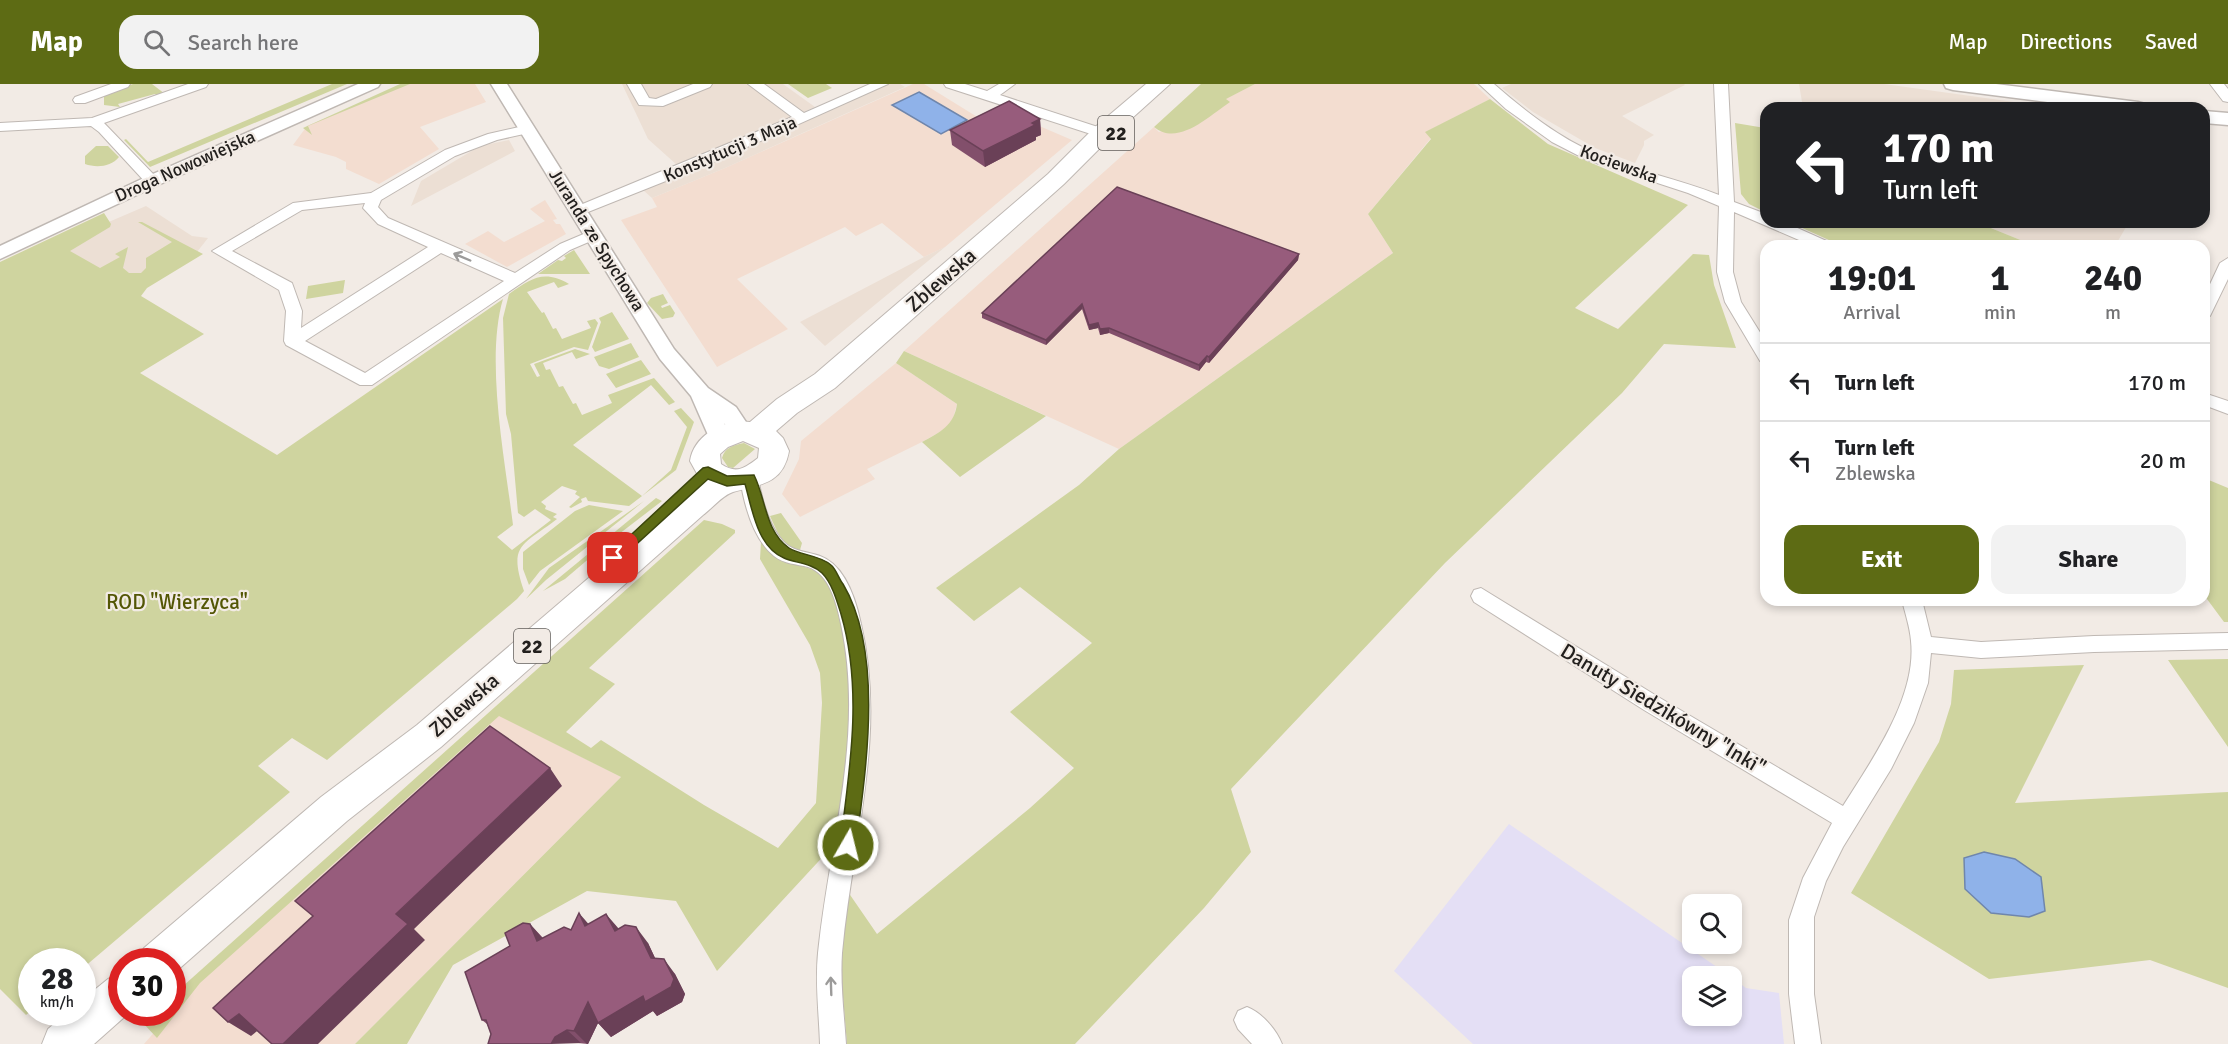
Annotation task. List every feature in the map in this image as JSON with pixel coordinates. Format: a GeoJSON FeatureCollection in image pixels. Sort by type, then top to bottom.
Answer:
{"type":"FeatureCollection","features":[{"type":"Feature","properties":{"kind":"main road","name":"Zblewska"},"geometry":{"type":"LineString","coordinates":[[747,436],[825,381],[1056,179],[1102,133],[1159,84]]}},
{"type":"Feature","properties":{"kind":"main road","name":"Zblewska"},"geometry":{"type":"LineString","coordinates":[[1056,179],[1103,144],[1173,84]]}},
{"type":"Feature","properties":{"kind":"main road"},"geometry":{"type":"LineString","coordinates":[[1953,84],[2092,102]]}},
{"type":"Feature","properties":{"kind":"main road"},"geometry":{"type":"LineString","coordinates":[[2210,118],[2228,119]]}},
{"type":"Feature","properties":{"kind":"main road","name":"22"},"geometry":{"type":"LineString","coordinates":[[747,436],[774,449],[773,458],[760,473],[728,477],[704,463],[705,454],[711,445],[747,436]]}},
{"type":"Feature","properties":{"kind":"main road","name":"Zblewska"},"geometry":{"type":"LineString","coordinates":[[174,948],[334,809],[429,736],[728,477]]}},
{"type":"Feature","properties":{"kind":"main road"},"geometry":{"type":"LineString","coordinates":[[63,1044],[108,1005]]}},
{"type":"Feature","properties":{"kind":"street"},"geometry":{"type":"LineString","coordinates":[[67,123],[91,84]]}},
{"type":"Feature","properties":{"kind":"street"},"geometry":{"type":"LineString","coordinates":[[80,100],[123,84]]}},
{"type":"Feature","properties":{"kind":"street"},"geometry":{"type":"LineString","coordinates":[[0,127],[94,122],[201,84]]}},
{"type":"Feature","properties":{"kind":"street","name":"Droga Nowowiejska"},"geometry":{"type":"LineString","coordinates":[[0,253],[152,181],[372,84]]}},
{"type":"Feature","properties":{"kind":"street","name":"Juranda ze Spychowa"},"geometry":{"type":"LineString","coordinates":[[499,84],[667,354],[700,393],[747,436]]}},
{"type":"Feature","properties":{"kind":"street"},"geometry":{"type":"LineString","coordinates":[[636,84],[644,102],[658,103],[705,84]]}},
{"type":"Feature","properties":{"kind":"street"},"geometry":{"type":"LineString","coordinates":[[755,84],[802,118]]}},
{"type":"Feature","properties":{"kind":"street","name":"Konstytucji 3 Maja"},"geometry":{"type":"LineString","coordinates":[[578,212],[711,158],[881,84]]}},
{"type":"Feature","properties":{"kind":"street"},"geometry":{"type":"LineString","coordinates":[[951,84],[1102,133]]}},
{"type":"Feature","properties":{"kind":"street"},"geometry":{"type":"LineString","coordinates":[[988,97],[1008,84]]}},
{"type":"Feature","properties":{"kind":"street","name":"Kociewska"},"geometry":{"type":"LineString","coordinates":[[1486,84],[1511,106],[1557,139],[1592,157],[1693,190],[1760,218]]}},
{"type":"Feature","properties":{"kind":"street"},"geometry":{"type":"LineString","coordinates":[[1721,84],[1727,204],[1725,272],[1733,302],[1760,347]]}},
{"type":"Feature","properties":{"kind":"street"},"geometry":{"type":"LineString","coordinates":[[2217,84],[2228,98]]}},
{"type":"Feature","properties":{"kind":"street"},"geometry":{"type":"LineString","coordinates":[[94,122],[104,129],[152,181]]}},
{"type":"Feature","properties":{"kind":"street"},"geometry":{"type":"LineString","coordinates":[[292,340],[294,311],[286,286],[220,251],[298,206],[375,197],[450,153],[493,137],[528,129]]}},
{"type":"Feature","properties":{"kind":"street"},"geometry":{"type":"LineString","coordinates":[[375,197],[370,208],[383,221],[516,280]]}},
{"type":"Feature","properties":{"kind":"street"},"geometry":{"type":"LineString","coordinates":[[1785,228],[1812,240]]}},
{"type":"Feature","properties":{"kind":"street"},"geometry":{"type":"LineString","coordinates":[[292,340],[366,381],[572,243],[593,235]]}},
{"type":"Feature","properties":{"kind":"street"},"geometry":{"type":"LineString","coordinates":[[292,340],[439,247]]}},
{"type":"Feature","properties":{"kind":"street"},"geometry":{"type":"LineString","coordinates":[[2210,300],[2228,263]]}},
{"type":"Feature","properties":{"kind":"street"},"geometry":{"type":"LineString","coordinates":[[2210,401],[2228,408]]}},
{"type":"Feature","properties":{"kind":"street"},"geometry":{"type":"LineString","coordinates":[[728,477],[768,536],[786,554],[819,564],[826,569],[842,596],[853,632],[860,667],[856,779],[830,956],[833,1044]]}},
{"type":"Feature","properties":{"kind":"street","name":"Danuty Siedzikówny \"Inki\""},"geometry":{"type":"LineString","coordinates":[[1480,596],[1652,704],[1846,820]]}},
{"type":"Feature","properties":{"kind":"street"},"geometry":{"type":"LineString","coordinates":[[1808,1044],[1803,1024],[1800,971],[1802,917],[1820,869],[1846,820],[1895,740],[1911,705],[1920,670],[1921,644],[1918,615],[1914,606]]}},
{"type":"Feature","properties":{"kind":"street"},"geometry":{"type":"LineString","coordinates":[[1921,644],[1981,651],[2094,644],[2228,641]]}},
{"type":"Feature","properties":{"kind":"street"},"geometry":{"type":"LineString","coordinates":[[1247,1020],[1269,1044]]}},
{"type":"Feature","properties":{"kind":"shaded area"},"geometry":{"type":"Polygon","coordinates":[[[407,84],[475,84],[486,102],[420,127],[439,149],[379,184],[346,169],[346,162],[336,157],[293,145],[307,126],[407,84]]]}},
{"type":"Feature","properties":{"kind":"shaded area"},"geometry":{"type":"Polygon","coordinates":[[[622,84],[783,84],[815,107],[677,165],[648,139],[622,84]]]}},
{"type":"Feature","properties":{"kind":"shaded area"},"geometry":{"type":"Polygon","coordinates":[[[888,84],[900,84],[905,87],[725,168],[652,198],[643,190],[888,84]]]}},
{"type":"Feature","properties":{"kind":"shaded area"},"geometry":{"type":"Polygon","coordinates":[[[913,84],[924,84],[987,123],[1007,112],[1072,140],[945,247],[924,257],[882,223],[856,236],[845,227],[737,279],[788,329],[717,367],[621,220],[657,207],[652,198],[913,84]]]}},
{"type":"Feature","properties":{"kind":"shaded area"},"geometry":{"type":"Polygon","coordinates":[[[1255,84],[1474,84],[1490,99],[1426,132],[1431,138],[1368,214],[1393,253],[1119,449],[904,351],[1154,127],[1159,132],[1229,102],[1225,99],[1255,84]]]}},
{"type":"Feature","properties":{"kind":"shaded area"},"geometry":{"type":"Polygon","coordinates":[[[1511,84],[1685,85],[1622,116],[1654,135],[1644,141],[1635,163],[1595,148],[1533,112],[1502,88],[1511,84]]]}},
{"type":"Feature","properties":{"kind":"shaded area"},"geometry":{"type":"Polygon","coordinates":[[[1799,84],[1884,84],[2014,102],[1802,102],[1799,84]]]}},
{"type":"Feature","properties":{"kind":"shaded area"},"geometry":{"type":"Polygon","coordinates":[[[509,140],[515,151],[411,206],[421,181],[480,146],[509,140]]]}},
{"type":"Feature","properties":{"kind":"shaded area"},"geometry":{"type":"Polygon","coordinates":[[[545,200],[557,219],[553,220],[556,224],[560,224],[566,234],[507,267],[465,244],[488,231],[504,242],[545,221],[530,209],[545,200]]]}},
{"type":"Feature","properties":{"kind":"shaded area"},"geometry":{"type":"Polygon","coordinates":[[[146,206],[192,236],[208,238],[197,252],[130,290],[55,245],[146,206]]]}},
{"type":"Feature","properties":{"kind":"shaded area"},"geometry":{"type":"Polygon","coordinates":[[[1991,228],[2126,228],[2118,240],[2020,240],[1991,228]]]}},
{"type":"Feature","properties":{"kind":"shaded area"},"geometry":{"type":"Polygon","coordinates":[[[945,247],[825,346],[800,322],[924,257],[945,247]]]}},
{"type":"Feature","properties":{"kind":"shaded area"},"geometry":{"type":"Polygon","coordinates":[[[896,363],[957,404],[952,422],[945,429],[922,442],[867,469],[875,479],[800,517],[782,494],[799,459],[801,441],[896,363]]]}},
{"type":"Feature","properties":{"kind":"shaded area"},"geometry":{"type":"Polygon","coordinates":[[[499,715],[621,777],[355,1044],[144,1044],[160,1026],[186,1026],[186,996],[198,982],[499,715]]]}},
{"type":"Feature","properties":{"kind":"shaded area"},"geometry":{"type":"Polygon","coordinates":[[[1509,824],[1682,943],[1682,954],[1698,954],[1715,966],[1682,966],[1682,1026],[1742,1026],[1742,985],[1746,988],[1779,993],[1784,1044],[1473,1044],[1394,971],[1509,824]]]}},
{"type":"Feature","properties":{"kind":"green space"},"geometry":{"type":"Polygon","coordinates":[[[133,84],[152,84],[165,94],[157,96],[155,94],[118,104],[120,107],[104,105],[104,94],[133,84]]]}},
{"type":"Feature","properties":{"kind":"green space"},"geometry":{"type":"Polygon","coordinates":[[[332,84],[347,84],[150,167],[124,140],[126,139],[148,162],[332,84]]]}},
{"type":"Feature","properties":{"kind":"green space"},"geometry":{"type":"Polygon","coordinates":[[[400,84],[410,84],[308,126],[312,135],[303,128],[400,84]]]}},
{"type":"Feature","properties":{"kind":"green space"},"geometry":{"type":"Polygon","coordinates":[[[788,84],[826,84],[832,88],[808,98],[788,84]]]}},
{"type":"Feature","properties":{"kind":"green space"},"geometry":{"type":"Polygon","coordinates":[[[1201,84],[1255,84],[1226,99],[1230,102],[1183,132],[1173,134],[1154,127],[1201,84]]]}},
{"type":"Feature","properties":{"kind":"green space"},"geometry":{"type":"Polygon","coordinates":[[[1490,99],[1548,144],[1688,205],[1575,308],[1618,329],[1693,254],[1709,255],[1714,285],[1736,348],[1664,344],[1622,393],[1445,563],[1231,789],[1251,852],[1204,908],[1075,1044],[847,1044],[840,962],[846,889],[877,934],[1030,808],[1074,768],[1010,712],[1092,643],[1020,587],[974,621],[936,588],[1079,485],[1119,449],[1393,253],[1368,214],[1431,139],[1425,132],[1490,99]]]}},
{"type":"Feature","properties":{"kind":"green space"},"geometry":{"type":"Polygon","coordinates":[[[1735,123],[1760,127],[1760,210],[1749,204],[1741,194],[1735,123]]]}},
{"type":"Feature","properties":{"kind":"green space"},"geometry":{"type":"Polygon","coordinates":[[[96,146],[108,146],[119,157],[103,166],[85,164],[85,156],[96,146]]]}},
{"type":"Feature","properties":{"kind":"green space","name":"ROD \"Wierzyca\""},"geometry":{"type":"Polygon","coordinates":[[[104,213],[111,224],[110,227],[70,251],[100,268],[120,257],[115,254],[128,247],[123,268],[129,273],[141,273],[146,268],[146,258],[172,242],[138,222],[203,254],[147,288],[141,296],[204,334],[140,373],[277,455],[503,299],[498,324],[496,380],[513,525],[497,537],[512,550],[551,520],[535,509],[524,517],[518,513],[511,434],[506,414],[503,318],[509,294],[531,280],[552,277],[569,284],[558,288],[554,282],[527,292],[562,339],[591,328],[587,321],[595,319],[598,323],[588,350],[574,347],[530,364],[537,377],[540,376],[534,364],[575,349],[590,354],[576,359],[572,352],[543,363],[546,370],[550,369],[559,387],[563,386],[573,404],[576,403],[582,415],[612,403],[608,395],[654,378],[675,402],[669,405],[651,385],[573,445],[642,496],[671,470],[687,427],[674,411],[681,408],[694,422],[676,470],[629,506],[588,501],[586,497],[571,508],[569,507],[580,497],[575,494],[577,491],[562,486],[541,502],[546,506],[545,509],[557,514],[553,517],[557,519],[521,548],[517,564],[524,591],[517,599],[327,760],[292,738],[258,766],[290,792],[96,957],[96,948],[18,948],[18,1007],[0,989],[0,262],[104,213]]]}},
{"type":"Feature","properties":{"kind":"green space"},"geometry":{"type":"Polygon","coordinates":[[[1802,228],[1991,228],[2020,240],[1829,240],[1802,228]]]}},
{"type":"Feature","properties":{"kind":"green space"},"geometry":{"type":"Polygon","coordinates":[[[574,250],[590,274],[538,274],[558,260],[562,261],[566,258],[564,256],[574,250]]]}},
{"type":"Feature","properties":{"kind":"green space"},"geometry":{"type":"Polygon","coordinates":[[[345,280],[343,293],[306,299],[308,286],[345,280]]]}},
{"type":"Feature","properties":{"kind":"green space"},"geometry":{"type":"Polygon","coordinates":[[[663,294],[668,303],[661,306],[662,308],[670,305],[675,313],[673,317],[662,319],[647,303],[651,298],[663,294]]]}},
{"type":"Feature","properties":{"kind":"green space"},"geometry":{"type":"Polygon","coordinates":[[[612,312],[629,339],[595,352],[592,347],[601,322],[599,318],[612,312]]]}},
{"type":"Feature","properties":{"kind":"green space"},"geometry":{"type":"Polygon","coordinates":[[[631,343],[639,357],[609,369],[599,366],[594,357],[631,343]]]}},
{"type":"Feature","properties":{"kind":"green space"},"geometry":{"type":"Polygon","coordinates":[[[904,351],[1046,416],[960,477],[922,442],[949,423],[957,404],[896,363],[904,351]]]}},
{"type":"Feature","properties":{"kind":"green space"},"geometry":{"type":"Polygon","coordinates":[[[641,360],[651,374],[616,388],[606,374],[641,360]]]}},
{"type":"Feature","properties":{"kind":"green space"},"geometry":{"type":"Polygon","coordinates":[[[744,443],[755,449],[733,468],[728,467],[722,458],[725,451],[744,443]]]}},
{"type":"Feature","properties":{"kind":"green space"},"geometry":{"type":"Polygon","coordinates":[[[2210,480],[2228,488],[2228,622],[2224,622],[2210,603],[2210,480]]]}},
{"type":"Feature","properties":{"kind":"green space"},"geometry":{"type":"Polygon","coordinates":[[[656,498],[662,501],[606,544],[602,543],[590,553],[592,556],[565,579],[543,591],[656,498]]]}},
{"type":"Feature","properties":{"kind":"green space"},"geometry":{"type":"Polygon","coordinates":[[[644,501],[546,580],[526,599],[549,568],[644,501]]]}},
{"type":"Feature","properties":{"kind":"green space"},"geometry":{"type":"Polygon","coordinates":[[[589,505],[623,511],[540,571],[529,585],[523,569],[523,552],[575,511],[589,505]]]}},
{"type":"Feature","properties":{"kind":"green space"},"geometry":{"type":"Polygon","coordinates":[[[781,513],[802,543],[800,550],[784,542],[778,533],[770,516],[781,513]]]}},
{"type":"Feature","properties":{"kind":"green space"},"geometry":{"type":"Polygon","coordinates":[[[704,520],[722,524],[735,530],[735,533],[589,668],[615,684],[566,732],[591,748],[601,740],[704,805],[778,848],[816,803],[822,703],[820,673],[810,645],[760,559],[761,542],[780,559],[817,571],[826,580],[836,599],[853,669],[842,836],[717,971],[676,901],[587,891],[453,965],[407,1044],[355,1044],[621,777],[499,716],[200,983],[186,1001],[186,983],[704,520]]]}},
{"type":"Feature","properties":{"kind":"green space"},"geometry":{"type":"Polygon","coordinates":[[[2228,659],[2228,747],[2168,660],[2228,659]]]}},
{"type":"Feature","properties":{"kind":"green space"},"geometry":{"type":"Polygon","coordinates":[[[2084,665],[2015,803],[2228,792],[2228,988],[2150,960],[1989,979],[1851,893],[1939,742],[1951,704],[1954,670],[2084,665]]]}},
{"type":"Feature","properties":{"kind":"green space"},"geometry":{"type":"Polygon","coordinates":[[[146,1026],[166,1026],[157,1038],[146,1026]]]}},
{"type":"Feature","properties":{"kind":"water"},"geometry":{"type":"Polygon","coordinates":[[[919,92],[967,120],[941,134],[892,105],[919,92]]]}},
{"type":"Feature","properties":{"kind":"water"},"geometry":{"type":"Polygon","coordinates":[[[1984,852],[2015,859],[2041,877],[2045,911],[2029,917],[1991,913],[1965,889],[1964,858],[1984,852]]]}},
{"type":"Feature","properties":{"kind":"building"},"geometry":{"type":"Polygon","coordinates":[[[1009,101],[1040,119],[1032,123],[1035,125],[983,151],[950,130],[1009,101]]]}},
{"type":"Feature","properties":{"kind":"building"},"geometry":{"type":"Polygon","coordinates":[[[1117,187],[1299,254],[1209,357],[1207,356],[1199,365],[1109,328],[1100,329],[1098,323],[1089,325],[1082,304],[1046,340],[982,313],[1117,187]]]}},
{"type":"Feature","properties":{"kind":"building"},"geometry":{"type":"Polygon","coordinates":[[[490,726],[550,768],[396,914],[408,924],[283,1044],[272,1044],[239,1014],[228,1022],[213,1008],[313,916],[295,901],[490,726]]]}},
{"type":"Feature","properties":{"kind":"building"},"geometry":{"type":"Polygon","coordinates":[[[579,913],[585,926],[606,914],[615,931],[625,925],[636,927],[651,958],[664,959],[674,979],[671,987],[645,1002],[643,996],[598,1023],[588,1002],[574,1031],[567,1030],[555,1037],[551,1044],[488,1044],[491,1034],[486,1020],[482,1020],[465,972],[510,946],[505,933],[523,923],[530,924],[537,941],[564,927],[571,930],[579,913]]]}},
{"type":"Feature","properties":{"kind":"route"},"geometry":{"type":"LineString","coordinates":[[613,558],[708,472],[716,478],[727,481],[749,478],[768,536],[786,554],[802,557],[826,569],[842,596],[853,632],[860,667],[856,779],[848,845]]}}]}
